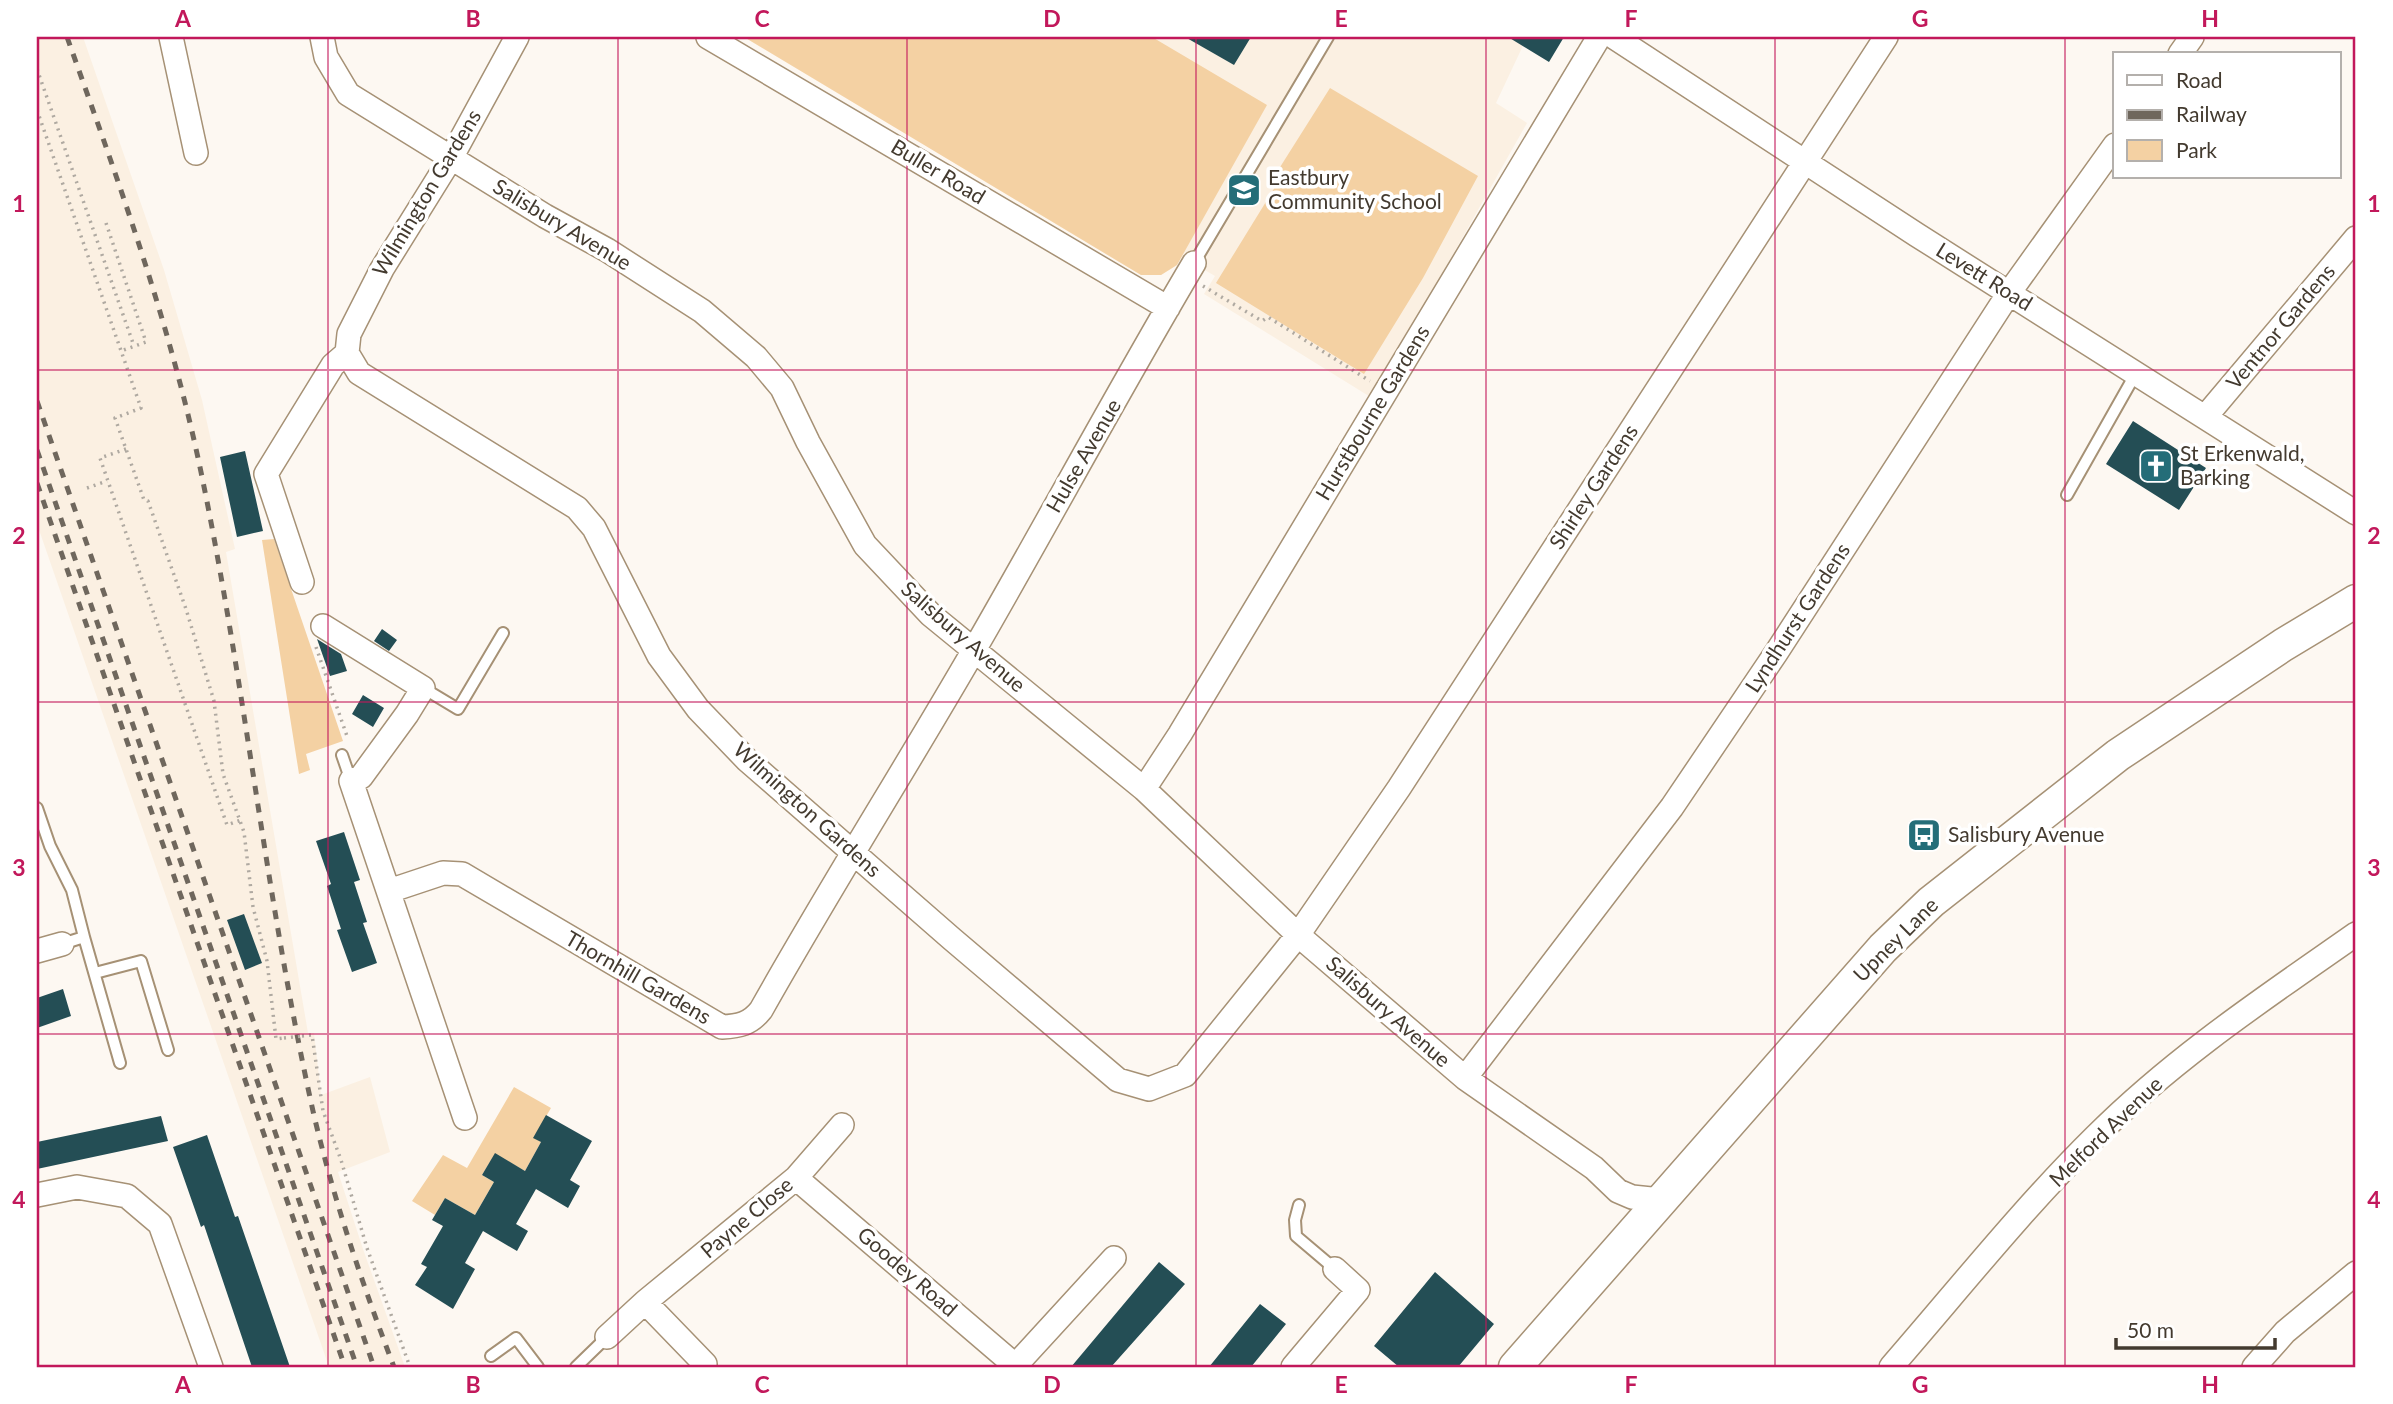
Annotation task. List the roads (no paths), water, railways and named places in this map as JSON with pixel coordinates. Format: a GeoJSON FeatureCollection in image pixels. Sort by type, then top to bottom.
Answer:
{"type":"FeatureCollection","features":[{"type":"Feature","properties":{"kind":"street"},"geometry":{"type":"LineString","coordinates":[[171,37],[196,153]]}},
{"type":"Feature","properties":{"kind":"street","name":"Salisbury Avenue"},"geometry":{"type":"LineString","coordinates":[[322,37],[326,57],[348,94],[545,216],[607,250],[702,311],[756,357],[782,388],[865,545],[931,615],[1144,789],[1298,935],[1465,1078],[1594,1168],[1618,1191],[1632,1197],[1661,1200]]}},
{"type":"Feature","properties":{"kind":"street","name":"Wilmington Gardens"},"geometry":{"type":"LineString","coordinates":[[517,37],[451,158],[382,269],[349,334],[347,354],[359,373],[577,508],[594,528],[659,656],[698,709],[747,760],[1118,1080],[1149,1089],[1185,1076],[1298,935]]}},
{"type":"Feature","properties":{"kind":"street","name":"Buller Road"},"geometry":{"type":"LineString","coordinates":[[708,37],[1168,308]]}},
{"type":"Feature","properties":{"kind":"street","name":"Hurstbourne Gardens"},"geometry":{"type":"LineString","coordinates":[[1144,789],[1180,734],[1599,37]]}},
{"type":"Feature","properties":{"kind":"street","name":"Levett Road"},"geometry":{"type":"LineString","coordinates":[[1614,37],[2009,293],[2356,513]]}},
{"type":"Feature","properties":{"kind":"street","name":"Shirley Gardens"},"geometry":{"type":"LineString","coordinates":[[1298,935],[1399,788],[1886,37]]}},
{"type":"Feature","properties":{"kind":"street"},"geometry":{"type":"LineString","coordinates":[[2181,52],[2192,37]]}},
{"type":"Feature","properties":{"kind":"street","name":"Lyndhurst Gardens"},"geometry":{"type":"LineString","coordinates":[[1465,1078],[1672,807],[1776,653],[2009,293],[2113,148]]}},
{"type":"Feature","properties":{"kind":"street","name":"Ventnor Gardens"},"geometry":{"type":"LineString","coordinates":[[2206,416],[2356,238]]}},
{"type":"Feature","properties":{"kind":"street","name":"Hulse Avenue"},"geometry":{"type":"LineString","coordinates":[[974,649],[1190,270]]}},
{"type":"Feature","properties":{"kind":"street","name":"Wilmington Gardens"},"geometry":{"type":"LineString","coordinates":[[302,582],[266,474],[333,365],[347,354]]}},
{"type":"Feature","properties":{"kind":"street","name":"Upney Lane"},"geometry":{"type":"LineString","coordinates":[[1529,1363],[1661,1200],[1883,948],[1931,902],[2118,755],[2283,645],[2356,601]]}},
{"type":"Feature","properties":{"kind":"street"},"geometry":{"type":"LineString","coordinates":[[323,626],[422,688],[407,714],[361,777],[351,781],[464,1118]]}},
{"type":"Feature","properties":{"kind":"street","name":"Thornhill Gardens"},"geometry":{"type":"LineString","coordinates":[[389,891],[443,873],[462,874],[722,1027],[752,1021],[855,853],[974,649]]}},
{"type":"Feature","properties":{"kind":"street","name":"Melford Avenue"},"geometry":{"type":"LineString","coordinates":[[1891,1367],[2096,1135],[2217,1032],[2356,934]]}},
{"type":"Feature","properties":{"kind":"street"},"geometry":{"type":"LineString","coordinates":[[37,951],[61,944]]}},
{"type":"Feature","properties":{"kind":"street","name":"Payne Close"},"geometry":{"type":"LineString","coordinates":[[607,1337],[645,1302],[796,1178],[842,1125]]}},
{"type":"Feature","properties":{"kind":"street","name":"Goodey Road"},"geometry":{"type":"LineString","coordinates":[[796,1178],[1016,1367]]}},
{"type":"Feature","properties":{"kind":"street"},"geometry":{"type":"LineString","coordinates":[[37,1195],[77,1187],[127,1196],[160,1224],[211,1367]]}},
{"type":"Feature","properties":{"kind":"street"},"geometry":{"type":"LineString","coordinates":[[1016,1367],[1114,1258]]}},
{"type":"Feature","properties":{"kind":"street"},"geometry":{"type":"LineString","coordinates":[[1293,1367],[1358,1290],[1335,1269]]}},
{"type":"Feature","properties":{"kind":"street"},"geometry":{"type":"LineString","coordinates":[[2254,1367],[2285,1332],[2356,1273]]}},
{"type":"Feature","properties":{"kind":"street"},"geometry":{"type":"LineString","coordinates":[[645,1302],[705,1364]]}},
{"type":"Feature","properties":{"kind":"lane"},"geometry":{"type":"LineString","coordinates":[[1190,270],[1328,37]]}},
{"type":"Feature","properties":{"kind":"lane"},"geometry":{"type":"LineString","coordinates":[[2067,495],[2136,373]]}},
{"type":"Feature","properties":{"kind":"lane"},"geometry":{"type":"LineString","coordinates":[[422,688],[458,709],[503,633]]}},
{"type":"Feature","properties":{"kind":"lane"},"geometry":{"type":"LineString","coordinates":[[342,755],[351,781]]}},
{"type":"Feature","properties":{"kind":"lane"},"geometry":{"type":"LineString","coordinates":[[37,808],[50,846],[72,890],[120,1063]]}},
{"type":"Feature","properties":{"kind":"lane"},"geometry":{"type":"LineString","coordinates":[[61,944],[84,937]]}},
{"type":"Feature","properties":{"kind":"lane"},"geometry":{"type":"LineString","coordinates":[[95,973],[141,961],[168,1050]]}},
{"type":"Feature","properties":{"kind":"lane"},"geometry":{"type":"LineString","coordinates":[[1298,1205],[1294,1220],[1296,1236],[1335,1269]]}},
{"type":"Feature","properties":{"kind":"lane"},"geometry":{"type":"LineString","coordinates":[[576,1367],[607,1337]]}},
{"type":"Feature","properties":{"kind":"lane"},"geometry":{"type":"LineString","coordinates":[[491,1356],[516,1338],[538,1367]]}},
{"type":"Feature","properties":{"kind":"railway"},"geometry":{"type":"LineString","coordinates":[[67,37],[142,252],[188,416],[217,552],[282,952],[313,1111],[349,1240],[394,1367]]}},
{"type":"Feature","properties":{"kind":"railway"},"geometry":{"type":"LineString","coordinates":[[37,401],[374,1367]]}},
{"type":"Feature","properties":{"kind":"railway"},"geometry":{"type":"LineString","coordinates":[[37,450],[357,1367]]}},
{"type":"Feature","properties":{"kind":"railway"},"geometry":{"type":"LineString","coordinates":[[37,483],[345,1367]]}},
{"type":"Feature","properties":{"kind":"place","name":"Eastbury Community School"},"geometry":{"type":"Point","coordinates":[1244,190]}},
{"type":"Feature","properties":{"kind":"place","name":"St Erkenwald, Barking"},"geometry":{"type":"Point","coordinates":[2156,466]}},
{"type":"Feature","properties":{"kind":"place","name":"Salisbury Avenue"},"geometry":{"type":"Point","coordinates":[1924,835]}}]}
